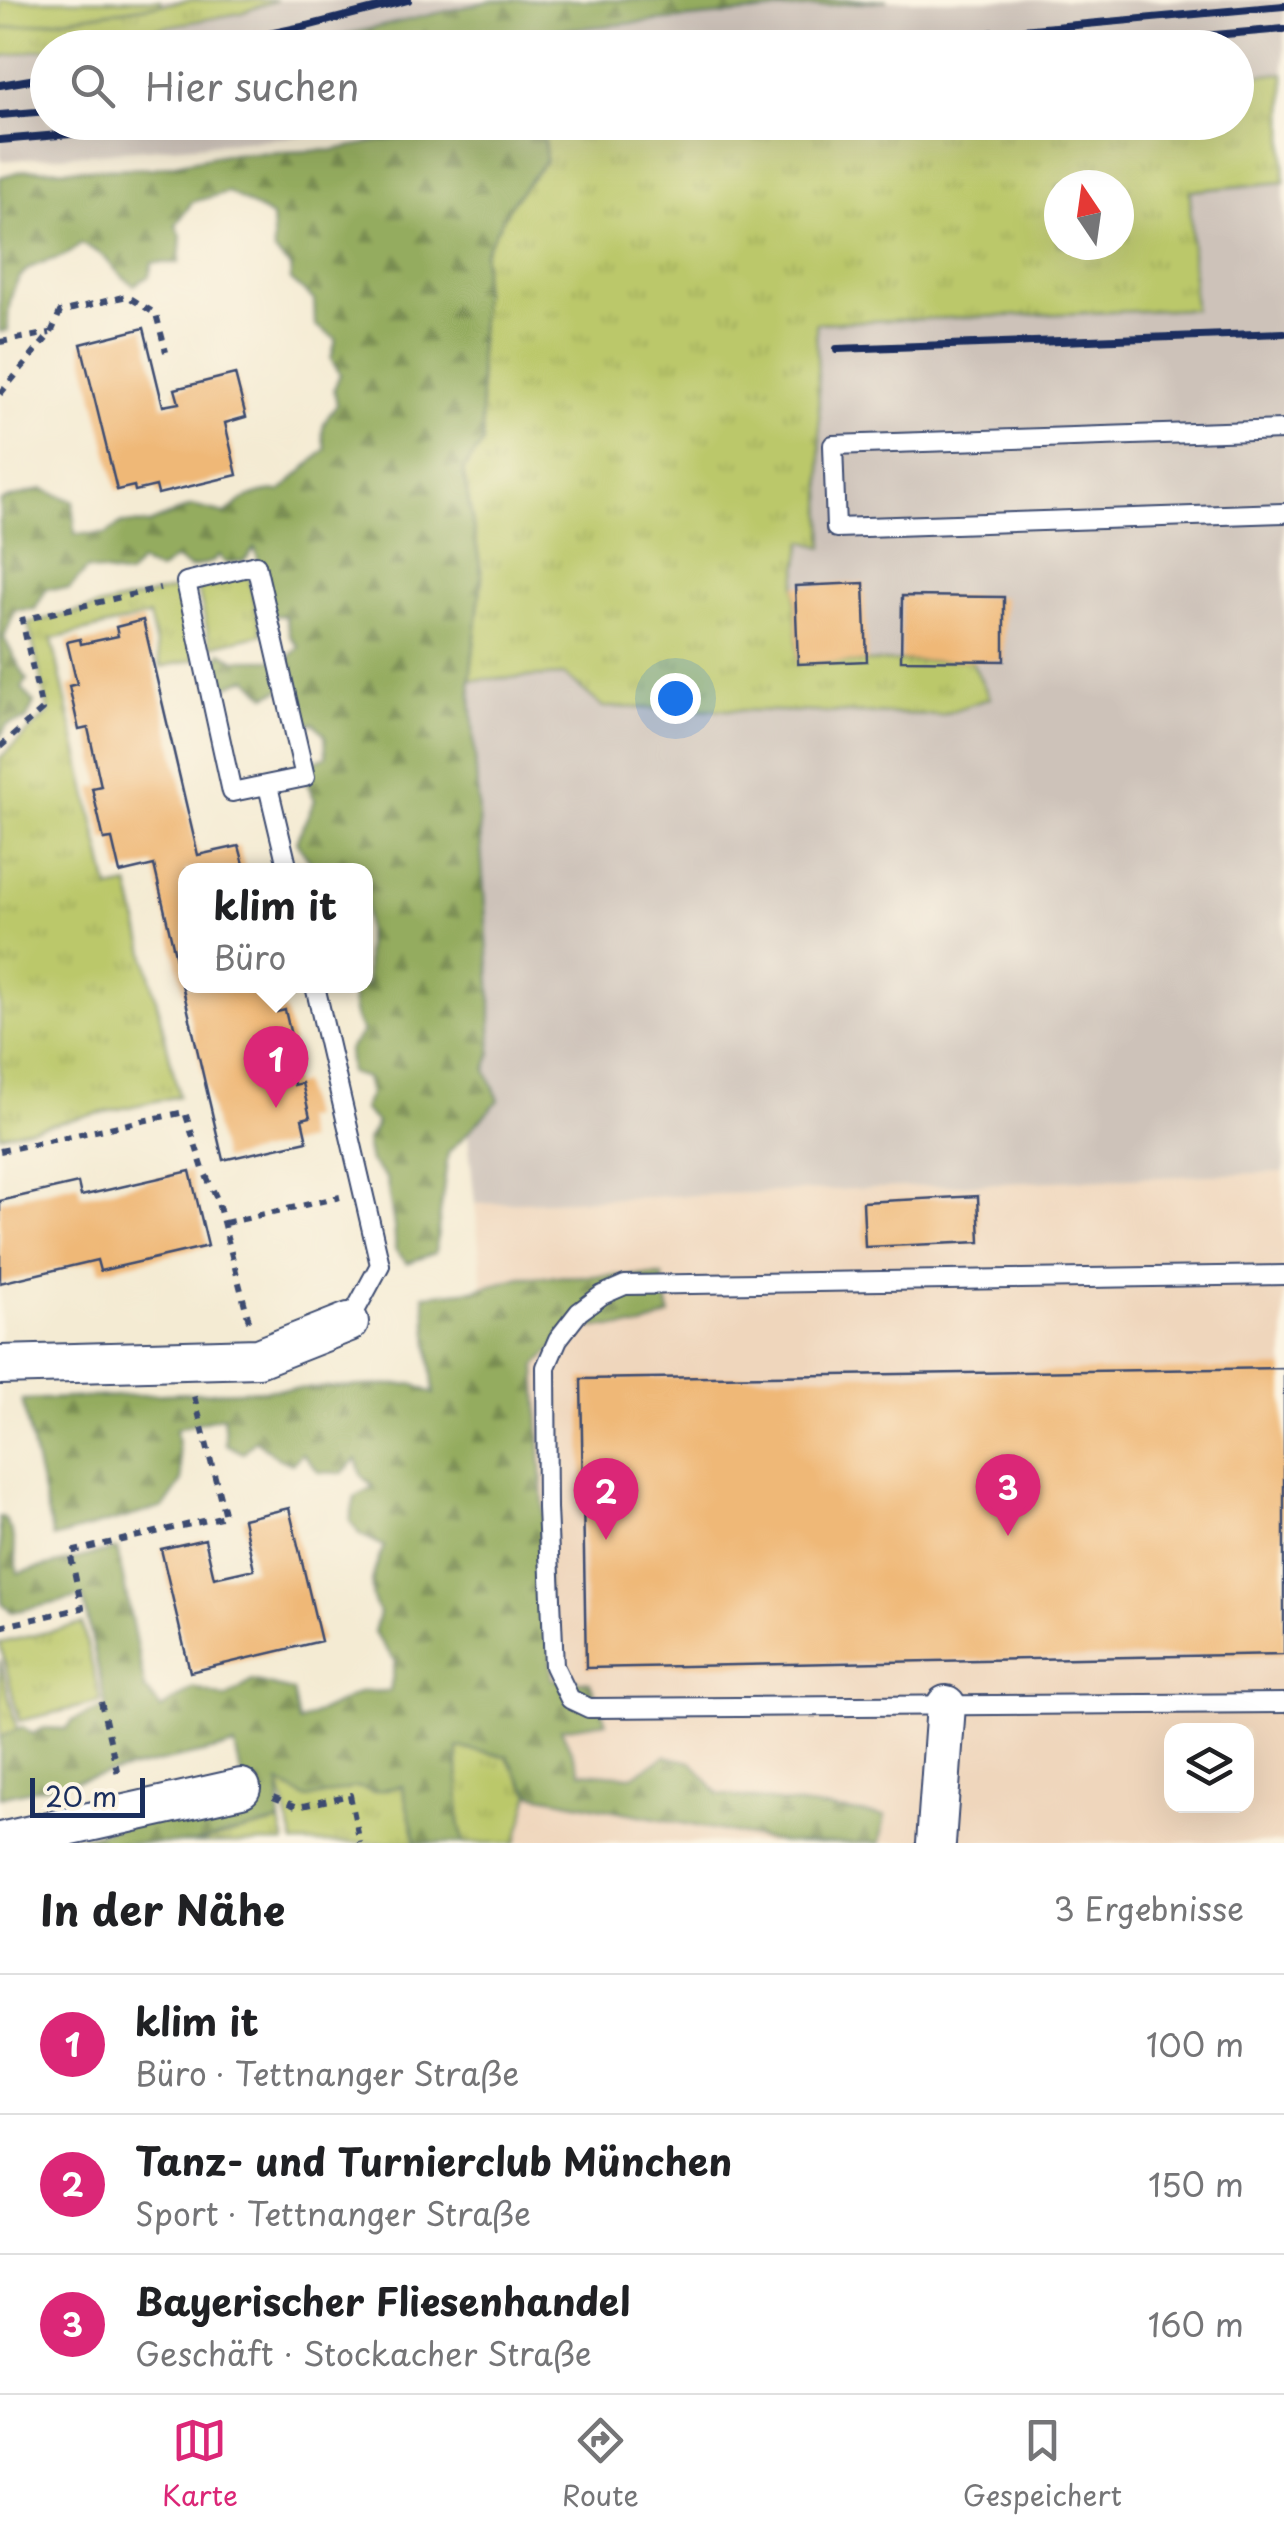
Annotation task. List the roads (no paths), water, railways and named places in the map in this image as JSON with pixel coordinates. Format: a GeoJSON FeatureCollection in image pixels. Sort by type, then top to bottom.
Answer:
{"type":"FeatureCollection","features":[{"type":"Feature","properties":{"kind":"street"},"geometry":{"type":"LineString","coordinates":[[0,1365],[258,1358],[350,1322]]}},
{"type":"Feature","properties":{"kind":"street"},"geometry":{"type":"LineString","coordinates":[[936,1843],[946,1705]]}},
{"type":"Feature","properties":{"kind":"street"},"geometry":{"type":"LineString","coordinates":[[0,1842],[241,1788]]}},
{"type":"Feature","properties":{"kind":"lane"},"geometry":{"type":"LineString","coordinates":[[1284,430],[833,445],[836,528],[1284,513]]}},
{"type":"Feature","properties":{"kind":"lane"},"geometry":{"type":"LineString","coordinates":[[256,566],[305,777],[268,786],[232,792],[186,582],[256,566]]}},
{"type":"Feature","properties":{"kind":"lane"},"geometry":{"type":"LineString","coordinates":[[268,786],[286,863]]}},
{"type":"Feature","properties":{"kind":"lane"},"geometry":{"type":"LineString","coordinates":[[317,993],[380,1265],[350,1322]]}},
{"type":"Feature","properties":{"kind":"lane"},"geometry":{"type":"LineString","coordinates":[[1284,1275],[625,1285],[602,1295],[580,1312],[558,1339],[546,1366],[554,1666],[570,1698],[589,1708],[1284,1703]]}},
{"type":"Feature","properties":{"kind":"railway"},"geometry":{"type":"LineString","coordinates":[[288,30],[408,0]]}},
{"type":"Feature","properties":{"kind":"railway"},"geometry":{"type":"LineString","coordinates":[[1022,30],[1284,6]]}},
{"type":"Feature","properties":{"kind":"railway"},"geometry":{"type":"LineString","coordinates":[[1254,32],[1284,29]]}},
{"type":"Feature","properties":{"kind":"railway"},"geometry":{"type":"LineString","coordinates":[[0,85],[30,80]]}},
{"type":"Feature","properties":{"kind":"railway"},"geometry":{"type":"LineString","coordinates":[[0,115],[30,112]]}},
{"type":"Feature","properties":{"kind":"railway"},"geometry":{"type":"LineString","coordinates":[[0,140],[30,137]]}},
{"type":"Feature","properties":{"kind":"railway"},"geometry":{"type":"LineString","coordinates":[[837,349],[1284,333]]}},
{"type":"Feature","properties":{"kind":"place","name":"klim it"},"geometry":{"type":"Point","coordinates":[276,1108]}},
{"type":"Feature","properties":{"kind":"place","name":"Bayerischer Fliesenhandel"},"geometry":{"type":"Point","coordinates":[1008,1536]}},
{"type":"Feature","properties":{"kind":"place","name":"Tanz- und Turnierclub München"},"geometry":{"type":"Point","coordinates":[606,1540]}}]}
